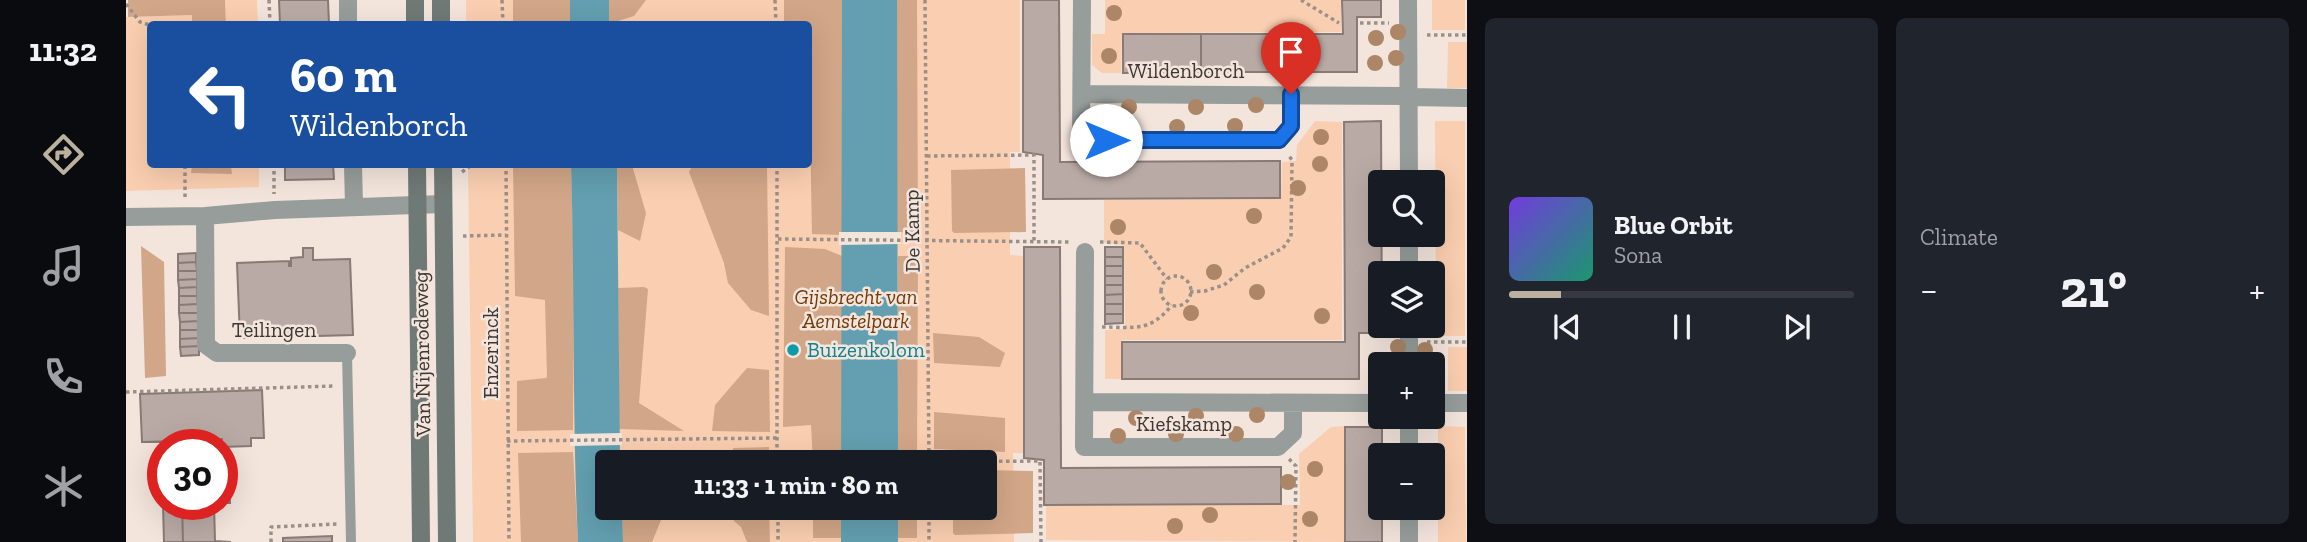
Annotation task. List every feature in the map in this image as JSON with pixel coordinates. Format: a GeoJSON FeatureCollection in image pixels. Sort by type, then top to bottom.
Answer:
{"type":"FeatureCollection","features":[{"type":"Feature","properties":{"kind":"main road"},"geometry":{"type":"LineString","coordinates":[[415,0],[415,21]]}},
{"type":"Feature","properties":{"kind":"main road"},"geometry":{"type":"LineString","coordinates":[[440,0],[441,21]]}},
{"type":"Feature","properties":{"kind":"main road","name":"Van Nijenrodeweg"},"geometry":{"type":"LineString","coordinates":[[417,168],[421,542]]}},
{"type":"Feature","properties":{"kind":"main road","name":"Van Nijenrodeweg"},"geometry":{"type":"LineString","coordinates":[[443,168],[447,542]]}},
{"type":"Feature","properties":{"kind":"street"},"geometry":{"type":"LineString","coordinates":[[348,0],[348,21]]}},
{"type":"Feature","properties":{"kind":"street"},"geometry":{"type":"LineString","coordinates":[[1082,0],[1082,140],[1279,140],[1291,126],[1291,94]]}},
{"type":"Feature","properties":{"kind":"street"},"geometry":{"type":"LineString","coordinates":[[1408,0],[1409,170]]}},
{"type":"Feature","properties":{"kind":"street","name":"Wildenborch"},"geometry":{"type":"LineString","coordinates":[[1082,94],[1291,94],[1467,98]]}},
{"type":"Feature","properties":{"kind":"street"},"geometry":{"type":"LineString","coordinates":[[353,168],[354,207]]}},
{"type":"Feature","properties":{"kind":"street"},"geometry":{"type":"LineString","coordinates":[[126,217],[182,217],[275,210],[443,204]]}},
{"type":"Feature","properties":{"kind":"street","name":"Teilingen"},"geometry":{"type":"LineString","coordinates":[[205,216],[206,345],[217,353],[347,353]]}},
{"type":"Feature","properties":{"kind":"street","name":"Kiefskamp"},"geometry":{"type":"LineString","coordinates":[[1085,247],[1084,447],[1278,447]]}},
{"type":"Feature","properties":{"kind":"street","name":"Kiefskamp"},"geometry":{"type":"LineString","coordinates":[[1085,402],[1368,403]]}},
{"type":"Feature","properties":{"kind":"street"},"geometry":{"type":"LineString","coordinates":[[1278,447],[1293,433],[1293,403]]}},
{"type":"Feature","properties":{"kind":"street"},"geometry":{"type":"LineString","coordinates":[[1445,403],[1467,403]]}},
{"type":"Feature","properties":{"kind":"street"},"geometry":{"type":"LineString","coordinates":[[1409,520],[1409,542]]}},
{"type":"Feature","properties":{"kind":"lane"},"geometry":{"type":"LineString","coordinates":[[347,353],[351,542]]}},
{"type":"Feature","properties":{"kind":"path"},"geometry":{"type":"LineString","coordinates":[[269,0],[270,21]]}},
{"type":"Feature","properties":{"kind":"path"},"geometry":{"type":"LineString","coordinates":[[502,0],[503,21]]}},
{"type":"Feature","properties":{"kind":"path"},"geometry":{"type":"LineString","coordinates":[[775,0],[776,21]]}},
{"type":"Feature","properties":{"kind":"path","name":"De Kamp"},"geometry":{"type":"LineString","coordinates":[[925,0],[929,450]]}},
{"type":"Feature","properties":{"kind":"path"},"geometry":{"type":"LineString","coordinates":[[1301,0],[1339,23]]}},
{"type":"Feature","properties":{"kind":"path"},"geometry":{"type":"LineString","coordinates":[[126,4],[140,22],[147,23]]}},
{"type":"Feature","properties":{"kind":"path"},"geometry":{"type":"LineString","coordinates":[[1360,23],[1467,35]]}},
{"type":"Feature","properties":{"kind":"path"},"geometry":{"type":"LineString","coordinates":[[1190,292],[1224,285],[1245,268],[1283,248],[1292,237],[1292,160],[1279,140]]}},
{"type":"Feature","properties":{"kind":"path"},"geometry":{"type":"LineString","coordinates":[[926,156],[1034,155],[1034,241]]}},
{"type":"Feature","properties":{"kind":"path"},"geometry":{"type":"LineString","coordinates":[[182,217],[186,190],[185,168]]}},
{"type":"Feature","properties":{"kind":"path"},"geometry":{"type":"LineString","coordinates":[[274,168],[275,210]]}},
{"type":"Feature","properties":{"kind":"path"},"geometry":{"type":"LineString","coordinates":[[463,172],[468,168]]}},
{"type":"Feature","properties":{"kind":"path","name":"Enzerinck"},"geometry":{"type":"LineString","coordinates":[[506,168],[509,542]]}},
{"type":"Feature","properties":{"kind":"path"},"geometry":{"type":"LineString","coordinates":[[777,168],[777,450]]}},
{"type":"Feature","properties":{"kind":"path"},"geometry":{"type":"LineString","coordinates":[[463,236],[506,235]]}},
{"type":"Feature","properties":{"kind":"path"},"geometry":{"type":"LineString","coordinates":[[778,239],[1034,241],[1085,247],[1140,243],[1167,279]]}},
{"type":"Feature","properties":{"kind":"path"},"geometry":{"type":"LineString","coordinates":[[1085,327],[1148,326],[1172,305],[1184,303],[1190,292],[1185,279],[1167,279],[1162,287],[1162,296],[1172,305]]}},
{"type":"Feature","properties":{"kind":"path"},"geometry":{"type":"LineString","coordinates":[[1438,338],[1467,342]]}},
{"type":"Feature","properties":{"kind":"path"},"geometry":{"type":"LineString","coordinates":[[126,392],[348,386]]}},
{"type":"Feature","properties":{"kind":"path"},"geometry":{"type":"LineString","coordinates":[[507,441],[777,438]]}},
{"type":"Feature","properties":{"kind":"path"},"geometry":{"type":"LineString","coordinates":[[1278,447],[1296,466],[1295,542]]}},
{"type":"Feature","properties":{"kind":"path"},"geometry":{"type":"LineString","coordinates":[[997,461],[1040,461],[1041,542]]}},
{"type":"Feature","properties":{"kind":"path"},"geometry":{"type":"LineString","coordinates":[[778,520],[778,542]]}},
{"type":"Feature","properties":{"kind":"path"},"geometry":{"type":"LineString","coordinates":[[929,520],[929,542]]}},
{"type":"Feature","properties":{"kind":"path"},"geometry":{"type":"LineString","coordinates":[[271,542],[271,527],[351,524]]}},
{"type":"Feature","properties":{"kind":"green space"},"geometry":{"type":"Polygon","coordinates":[[[225,0],[257,0],[258,21],[226,21],[225,0]]]}},
{"type":"Feature","properties":{"kind":"green space","name":"Gijsbrecht van Aemstelpark"},"geometry":{"type":"Polygon","coordinates":[[[466,0],[1020,0],[1020,152],[1010,152],[1010,255],[1024,256],[1026,453],[1013,453],[1014,542],[473,542],[468,168],[812,168],[812,21],[466,21],[466,0]]]}},
{"type":"Feature","properties":{"kind":"green space"},"geometry":{"type":"Polygon","coordinates":[[[1105,0],[1341,0],[1341,32],[1122,33],[1121,73],[1102,73],[1092,65],[1092,34],[1105,34],[1105,0]]]}},
{"type":"Feature","properties":{"kind":"green space"},"geometry":{"type":"Polygon","coordinates":[[[1432,0],[1465,0],[1465,30],[1432,30],[1432,0]]]}},
{"type":"Feature","properties":{"kind":"green space"},"geometry":{"type":"Polygon","coordinates":[[[192,15],[192,21],[147,21],[147,168],[192,168],[191,172],[232,174],[231,168],[259,168],[259,187],[126,191],[126,17],[192,15]]]}},
{"type":"Feature","properties":{"kind":"green space"},"geometry":{"type":"Polygon","coordinates":[[[1448,42],[1467,42],[1467,88],[1447,88],[1448,42]]]}},
{"type":"Feature","properties":{"kind":"green space"},"geometry":{"type":"Polygon","coordinates":[[[1315,121],[1342,122],[1342,340],[1121,340],[1121,379],[1105,379],[1105,330],[1125,329],[1124,245],[1104,243],[1104,200],[1281,199],[1282,162],[1296,161],[1297,145],[1315,121]]]}},
{"type":"Feature","properties":{"kind":"green space"},"geometry":{"type":"Polygon","coordinates":[[[1435,121],[1465,121],[1465,336],[1445,336],[1445,261],[1436,261],[1436,247],[1445,247],[1445,170],[1435,170],[1435,121]]]}},
{"type":"Feature","properties":{"kind":"green space"},"geometry":{"type":"Polygon","coordinates":[[[1448,347],[1467,347],[1467,391],[1448,391],[1448,347]]]}},
{"type":"Feature","properties":{"kind":"green space"},"geometry":{"type":"Polygon","coordinates":[[[1344,426],[1344,542],[1046,540],[1046,506],[1300,505],[1299,454],[1331,427],[1344,426]]]}},
{"type":"Feature","properties":{"kind":"green space"},"geometry":{"type":"Polygon","coordinates":[[[1445,426],[1465,427],[1466,542],[1438,542],[1438,520],[1445,520],[1445,443],[1438,443],[1438,429],[1445,429],[1445,426]]]}},
{"type":"Feature","properties":{"kind":"shaded area"},"geometry":{"type":"Polygon","coordinates":[[[128,0],[225,0],[226,21],[192,21],[192,15],[128,17],[128,0]]]}},
{"type":"Feature","properties":{"kind":"shaded area"},"geometry":{"type":"Polygon","coordinates":[[[513,0],[570,0],[570,21],[513,21],[513,0]]]}},
{"type":"Feature","properties":{"kind":"shaded area"},"geometry":{"type":"Polygon","coordinates":[[[609,0],[646,0],[634,16],[609,21],[609,0]]]}},
{"type":"Feature","properties":{"kind":"shaded area"},"geometry":{"type":"Polygon","coordinates":[[[784,0],[842,0],[842,235],[812,234],[812,21],[784,21],[784,0]]]}},
{"type":"Feature","properties":{"kind":"shaded area"},"geometry":{"type":"Polygon","coordinates":[[[897,0],[917,0],[918,233],[897,232],[897,0]]]}},
{"type":"Feature","properties":{"kind":"shaded area"},"geometry":{"type":"Polygon","coordinates":[[[192,168],[231,168],[232,174],[191,173],[192,168]]]}},
{"type":"Feature","properties":{"kind":"shaded area"},"geometry":{"type":"Polygon","coordinates":[[[513,168],[571,168],[574,271],[573,430],[517,431],[517,381],[547,376],[545,300],[515,296],[513,168]]]}},
{"type":"Feature","properties":{"kind":"shaded area"},"geometry":{"type":"Polygon","coordinates":[[[617,168],[633,168],[646,213],[640,241],[618,230],[617,168]]]}},
{"type":"Feature","properties":{"kind":"shaded area"},"geometry":{"type":"Polygon","coordinates":[[[691,168],[767,168],[769,316],[751,310],[728,283],[724,263],[689,172],[691,168]]]}},
{"type":"Feature","properties":{"kind":"shaded area"},"geometry":{"type":"Polygon","coordinates":[[[1025,168],[1026,232],[952,231],[951,170],[1025,168]]]}},
{"type":"Feature","properties":{"kind":"shaded area"},"geometry":{"type":"Polygon","coordinates":[[[141,246],[164,262],[166,376],[145,378],[141,246]]]}},
{"type":"Feature","properties":{"kind":"shaded area"},"geometry":{"type":"Polygon","coordinates":[[[785,247],[825,249],[842,256],[841,450],[812,450],[811,425],[783,427],[785,247]]]}},
{"type":"Feature","properties":{"kind":"shaded area"},"geometry":{"type":"Polygon","coordinates":[[[898,256],[918,256],[917,450],[898,450],[898,256]]]}},
{"type":"Feature","properties":{"kind":"shaded area"},"geometry":{"type":"Polygon","coordinates":[[[618,288],[648,289],[639,403],[684,431],[619,429],[618,288]]]}},
{"type":"Feature","properties":{"kind":"shaded area"},"geometry":{"type":"Polygon","coordinates":[[[933,333],[979,337],[1005,353],[1000,367],[934,363],[933,333]]]}},
{"type":"Feature","properties":{"kind":"shaded area"},"geometry":{"type":"Polygon","coordinates":[[[747,368],[769,370],[770,432],[712,431],[715,405],[747,368]]]}},
{"type":"Feature","properties":{"kind":"shaded area"},"geometry":{"type":"Polygon","coordinates":[[[934,412],[1005,418],[1005,452],[934,449],[934,412]]]}},
{"type":"Feature","properties":{"kind":"shaded area"},"geometry":{"type":"Polygon","coordinates":[[[769,447],[769,450],[733,450],[769,447]]]}},
{"type":"Feature","properties":{"kind":"shaded area"},"geometry":{"type":"Polygon","coordinates":[[[573,452],[578,542],[521,542],[518,453],[573,452]]]}},
{"type":"Feature","properties":{"kind":"shaded area"},"geometry":{"type":"Polygon","coordinates":[[[997,470],[1033,471],[1033,533],[953,533],[953,520],[997,520],[997,470]]]}},
{"type":"Feature","properties":{"kind":"shaded area"},"geometry":{"type":"Polygon","coordinates":[[[622,520],[661,520],[652,542],[623,542],[622,520]]]}},
{"type":"Feature","properties":{"kind":"shaded area"},"geometry":{"type":"Polygon","coordinates":[[[769,520],[770,542],[747,542],[741,527],[734,521],[769,520]]]}},
{"type":"Feature","properties":{"kind":"shaded area"},"geometry":{"type":"Polygon","coordinates":[[[813,520],[841,520],[841,538],[813,538],[813,520]]]}},
{"type":"Feature","properties":{"kind":"shaded area"},"geometry":{"type":"Polygon","coordinates":[[[898,520],[917,520],[917,538],[898,538],[898,520]]]}},
{"type":"Feature","properties":{"kind":"water"},"geometry":{"type":"Polygon","coordinates":[[[570,0],[609,0],[609,21],[570,21],[570,0]]]}},
{"type":"Feature","properties":{"kind":"water"},"geometry":{"type":"Polygon","coordinates":[[[842,0],[897,0],[898,450],[841,450],[842,0]]]}},
{"type":"Feature","properties":{"kind":"water"},"geometry":{"type":"Polygon","coordinates":[[[571,168],[617,168],[620,450],[595,450],[595,520],[622,520],[623,542],[578,542],[571,168]]]}},
{"type":"Feature","properties":{"kind":"water"},"geometry":{"type":"Polygon","coordinates":[[[841,520],[898,520],[898,542],[841,542],[841,520]]]}},
{"type":"Feature","properties":{"kind":"pier"},"geometry":{"type":"Polygon","coordinates":[[[839,232],[901,232],[901,244],[839,245],[839,232]]]}},
{"type":"Feature","properties":{"kind":"pier"},"geometry":{"type":"Polygon","coordinates":[[[622,433],[622,445],[570,446],[570,434],[622,433]]]}},
{"type":"Feature","properties":{"kind":"building"},"geometry":{"type":"Polygon","coordinates":[[[279,0],[328,0],[329,21],[280,21],[279,0]]]}},
{"type":"Feature","properties":{"kind":"building"},"geometry":{"type":"Polygon","coordinates":[[[1023,0],[1059,0],[1060,162],[1280,161],[1280,198],[1043,199],[1043,155],[1023,152],[1023,0]]]}},
{"type":"Feature","properties":{"kind":"building"},"geometry":{"type":"Polygon","coordinates":[[[1342,0],[1381,0],[1381,17],[1357,17],[1357,72],[1279,72],[1279,34],[1343,34],[1342,0]]]}},
{"type":"Feature","properties":{"kind":"building"},"geometry":{"type":"Polygon","coordinates":[[[1123,34],[1201,34],[1201,72],[1123,73],[1123,34]]]}},
{"type":"Feature","properties":{"kind":"building"},"geometry":{"type":"Polygon","coordinates":[[[1201,34],[1279,34],[1279,72],[1201,72],[1201,34]]]}},
{"type":"Feature","properties":{"kind":"building"},"geometry":{"type":"Polygon","coordinates":[[[1381,121],[1381,170],[1368,170],[1368,247],[1382,247],[1382,261],[1368,261],[1368,333],[1359,333],[1359,379],[1122,379],[1122,342],[1345,342],[1344,122],[1381,121]]]}},
{"type":"Feature","properties":{"kind":"building"},"geometry":{"type":"Polygon","coordinates":[[[285,168],[333,168],[334,179],[285,180],[285,168]]]}},
{"type":"Feature","properties":{"kind":"building"},"geometry":{"type":"Polygon","coordinates":[[[1024,247],[1060,247],[1061,468],[1281,467],[1281,504],[1044,505],[1044,460],[1024,458],[1024,247]]]}},
{"type":"Feature","properties":{"kind":"building"},"geometry":{"type":"Polygon","coordinates":[[[1105,247],[1123,247],[1123,257],[1105,257],[1105,247]]]}},
{"type":"Feature","properties":{"kind":"building"},"geometry":{"type":"Polygon","coordinates":[[[303,248],[313,248],[313,260],[350,259],[353,335],[240,338],[237,263],[289,261],[291,266],[291,258],[303,257],[303,248]]]}},
{"type":"Feature","properties":{"kind":"building"},"geometry":{"type":"Polygon","coordinates":[[[196,253],[196,262],[178,263],[178,254],[196,253]]]}},
{"type":"Feature","properties":{"kind":"building"},"geometry":{"type":"Polygon","coordinates":[[[1105,257],[1123,257],[1123,266],[1105,266],[1105,257]]]}},
{"type":"Feature","properties":{"kind":"building"},"geometry":{"type":"Polygon","coordinates":[[[196,262],[197,271],[178,271],[178,263],[196,262]]]}},
{"type":"Feature","properties":{"kind":"building"},"geometry":{"type":"Polygon","coordinates":[[[1105,266],[1123,266],[1123,276],[1105,276],[1105,266]]]}},
{"type":"Feature","properties":{"kind":"building"},"geometry":{"type":"Polygon","coordinates":[[[178,271],[197,271],[197,279],[178,280],[178,271]]]}},
{"type":"Feature","properties":{"kind":"building"},"geometry":{"type":"Polygon","coordinates":[[[1105,276],[1123,276],[1123,285],[1105,285],[1105,276]]]}},
{"type":"Feature","properties":{"kind":"building"},"geometry":{"type":"Polygon","coordinates":[[[197,279],[197,287],[179,288],[178,280],[197,279]]]}},
{"type":"Feature","properties":{"kind":"building"},"geometry":{"type":"Polygon","coordinates":[[[1105,285],[1123,285],[1123,294],[1105,295],[1105,285]]]}},
{"type":"Feature","properties":{"kind":"building"},"geometry":{"type":"Polygon","coordinates":[[[197,287],[197,296],[179,296],[179,288],[197,287]]]}},
{"type":"Feature","properties":{"kind":"building"},"geometry":{"type":"Polygon","coordinates":[[[1123,294],[1123,304],[1105,304],[1105,295],[1123,294]]]}},
{"type":"Feature","properties":{"kind":"building"},"geometry":{"type":"Polygon","coordinates":[[[179,296],[197,296],[198,304],[179,305],[179,296]]]}},
{"type":"Feature","properties":{"kind":"building"},"geometry":{"type":"Polygon","coordinates":[[[198,304],[198,313],[179,313],[179,305],[198,304]]]}},
{"type":"Feature","properties":{"kind":"building"},"geometry":{"type":"Polygon","coordinates":[[[1105,304],[1123,304],[1123,314],[1105,314],[1105,304]]]}},
{"type":"Feature","properties":{"kind":"building"},"geometry":{"type":"Polygon","coordinates":[[[179,313],[198,313],[198,321],[180,322],[179,313]]]}},
{"type":"Feature","properties":{"kind":"building"},"geometry":{"type":"Polygon","coordinates":[[[1105,314],[1123,314],[1123,323],[1105,324],[1105,314]]]}},
{"type":"Feature","properties":{"kind":"building"},"geometry":{"type":"Polygon","coordinates":[[[198,321],[199,330],[180,330],[180,322],[198,321]]]}},
{"type":"Feature","properties":{"kind":"building"},"geometry":{"type":"Polygon","coordinates":[[[180,330],[199,330],[199,338],[180,339],[180,330]]]}},
{"type":"Feature","properties":{"kind":"building"},"geometry":{"type":"Polygon","coordinates":[[[199,338],[199,346],[180,347],[180,339],[199,338]]]}},
{"type":"Feature","properties":{"kind":"building"},"geometry":{"type":"Polygon","coordinates":[[[199,346],[199,355],[181,356],[180,347],[199,346]]]}},
{"type":"Feature","properties":{"kind":"building"},"geometry":{"type":"Polygon","coordinates":[[[262,390],[264,438],[251,438],[251,446],[238,446],[238,429],[147,429],[147,442],[142,442],[140,394],[262,390]]]}},
{"type":"Feature","properties":{"kind":"building"},"geometry":{"type":"Polygon","coordinates":[[[1345,427],[1382,429],[1382,443],[1368,443],[1368,520],[1382,520],[1382,542],[1345,542],[1345,427]]]}},
{"type":"Feature","properties":{"kind":"building"},"geometry":{"type":"Polygon","coordinates":[[[163,520],[182,520],[183,542],[164,542],[163,520]]]}},
{"type":"Feature","properties":{"kind":"building"},"geometry":{"type":"Polygon","coordinates":[[[182,520],[214,520],[215,541],[231,542],[183,542],[182,520]]]}},
{"type":"Feature","properties":{"kind":"building"},"geometry":{"type":"Polygon","coordinates":[[[332,536],[332,542],[283,542],[283,538],[332,536]]]}},
{"type":"Feature","properties":{"kind":"place","name":"Buizenkolom"},"geometry":{"type":"Point","coordinates":[793,350]}},
{"type":"Feature","properties":{"kind":"route"},"geometry":{"type":"LineString","coordinates":[[1106,140],[1279,140],[1291,126],[1291,94]]}}]}
